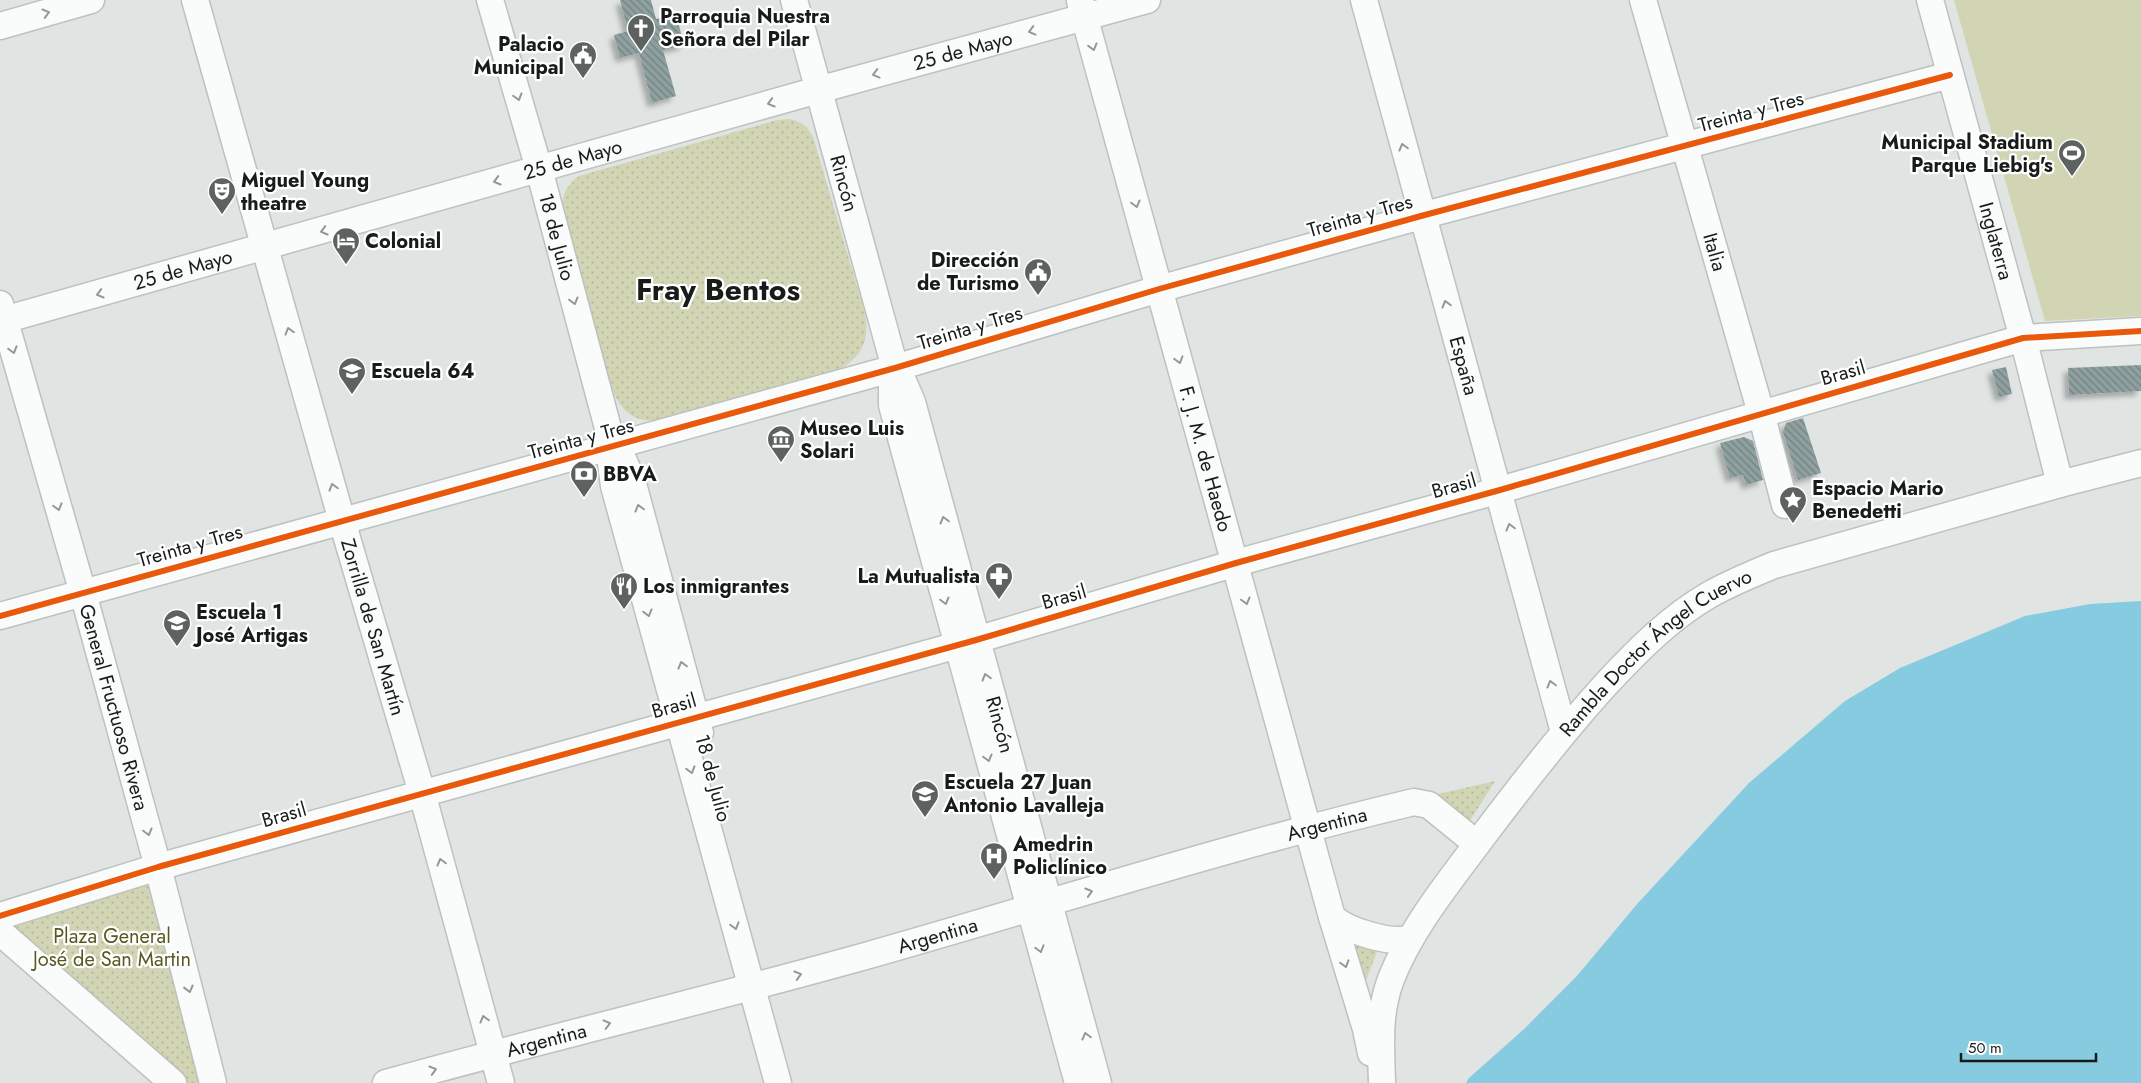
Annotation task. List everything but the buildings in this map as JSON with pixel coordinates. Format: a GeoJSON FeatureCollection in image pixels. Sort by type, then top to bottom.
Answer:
{"type":"FeatureCollection","features":[{"type":"Feature","properties":{"kind":"street"},"geometry":{"type":"LineString","coordinates":[[0,26],[91,0]]}},
{"type":"Feature","properties":{"kind":"street","name":"Zorrilla de San Martín"},"geometry":{"type":"LineString","coordinates":[[195,0],[342,521],[422,793],[501,1083]]}},
{"type":"Feature","properties":{"kind":"street","name":"18 de Julio"},"geometry":{"type":"LineString","coordinates":[[490,0],[539,169],[613,447],[623,459],[632,480],[687,719],[761,985],[797,1083]]}},
{"type":"Feature","properties":{"kind":"street","name":"Rincón"},"geometry":{"type":"LineString","coordinates":[[794,0],[895,368],[892,382],[892,405],[966,642],[1039,906],[1098,1083]]}},
{"type":"Feature","properties":{"kind":"street","name":"25 de Mayo"},"geometry":{"type":"LineString","coordinates":[[2,315],[266,248],[818,90],[1082,9],[1147,0]]}},
{"type":"Feature","properties":{"kind":"street","name":"España"},"geometry":{"type":"LineString","coordinates":[[1364,0],[1421,216],[1500,490],[1564,732]]}},
{"type":"Feature","properties":{"kind":"street","name":"Italia"},"geometry":{"type":"LineString","coordinates":[[1642,0],[1686,146],[1785,505]]}},
{"type":"Feature","properties":{"kind":"street","name":"Inglaterra"},"geometry":{"type":"LineString","coordinates":[[1930,0],[2023,338],[2060,484]]}},
{"type":"Feature","properties":{"kind":"street","name":"F. J. M. de Haedo"},"geometry":{"type":"LineString","coordinates":[[1082,9],[1236,563],[1306,827],[1366,1029],[1378,1083]]}},
{"type":"Feature","properties":{"kind":"street","name":"Treinta y Tres"},"geometry":{"type":"LineString","coordinates":[[0,616],[895,368],[1159,289],[1421,216],[1950,75]]}},
{"type":"Feature","properties":{"kind":"street","name":"General Fructuoso Rivera"},"geometry":{"type":"LineString","coordinates":[[2,315],[83,593],[158,867],[213,1083]]}},
{"type":"Feature","properties":{"kind":"street","name":"Brasil"},"geometry":{"type":"LineString","coordinates":[[0,916],[158,867],[966,642],[1236,563],[1500,490],[2023,338],[2141,330]]}},
{"type":"Feature","properties":{"kind":"street","name":"Rambla Doctor Ángel Cuervo"},"geometry":{"type":"LineString","coordinates":[[1382,1083],[1380,1030],[1382,1013],[1391,980],[1411,938],[1477,844],[1564,732],[1622,667],[1664,627],[1708,596],[1732,582],[1802,555],[2141,463]]}},
{"type":"Feature","properties":{"kind":"street","name":"Argentina"},"geometry":{"type":"LineString","coordinates":[[386,1083],[493,1053],[761,985],[1039,906],[1306,827],[1414,802],[1429,804],[1477,844]]}},
{"type":"Feature","properties":{"kind":"street","name":"Rincón"},"geometry":{"type":"LineString","coordinates":[[1039,906],[1078,1083]]}},
{"type":"Feature","properties":{"kind":"street"},"geometry":{"type":"LineString","coordinates":[[1332,917],[1339,924],[1388,939],[1403,941],[1411,938]]}},
{"type":"Feature","properties":{"kind":"street"},"geometry":{"type":"LineString","coordinates":[[0,932],[173,1083]]}},
{"type":"Feature","properties":{"kind":"street","name":"18 de Julio"},"geometry":{"type":"LineString","coordinates":[[761,985],[778,1083]]}},
{"type":"Feature","properties":{"kind":"green space","name":"Municipal Stadium Parque Liebig's"},"geometry":{"type":"Polygon","coordinates":[[[1954,0],[2141,0],[2141,316],[2045,321],[1954,0]]]}},
{"type":"Feature","properties":{"kind":"green space"},"geometry":{"type":"Polygon","coordinates":[[[790,119],[804,125],[813,137],[864,310],[866,336],[864,344],[856,357],[841,368],[663,420],[646,420],[632,416],[621,406],[613,391],[564,220],[562,206],[566,190],[579,176],[777,120],[790,119]]]}},
{"type":"Feature","properties":{"kind":"green space"},"geometry":{"type":"Polygon","coordinates":[[[1495,781],[1468,824],[1429,796],[1495,781]]]}},
{"type":"Feature","properties":{"kind":"green space","name":"Plaza General José de San Martin"},"geometry":{"type":"Polygon","coordinates":[[[149,880],[205,1083],[185,1083],[10,930],[8,921],[149,880]]]}},
{"type":"Feature","properties":{"kind":"green space"},"geometry":{"type":"Polygon","coordinates":[[[1347,934],[1380,944],[1364,985],[1347,934]]]}},
{"type":"Feature","properties":{"kind":"water"},"geometry":{"type":"Polygon","coordinates":[[[2141,601],[2141,1083],[1466,1083],[1469,1078],[1523,1030],[1576,977],[1638,903],[1749,783],[1845,701],[1900,668],[2025,616],[2090,604],[2141,601]]]}},
{"type":"Feature","properties":{"kind":"cycle path"},"geometry":{"type":"LineString","coordinates":[[0,616],[895,368],[1159,289],[1421,216],[1950,75]]}},
{"type":"Feature","properties":{"kind":"cycle path"},"geometry":{"type":"LineString","coordinates":[[0,916],[158,867],[976,640],[1236,563],[1500,490],[2023,338],[2141,331]]}},
{"type":"Feature","properties":{"kind":"place","name":"Parroquia Nuestra Señora del Pilar"},"geometry":{"type":"Point","coordinates":[641,52]}},
{"type":"Feature","properties":{"kind":"place","name":"Palacio Municipal"},"geometry":{"type":"Point","coordinates":[583,79]}},
{"type":"Feature","properties":{"kind":"place","name":"Municipal Stadium Parque Liebig's"},"geometry":{"type":"Point","coordinates":[2072,177]}},
{"type":"Feature","properties":{"kind":"place","name":"Miguel Young theatre"},"geometry":{"type":"Point","coordinates":[222,215]}},
{"type":"Feature","properties":{"kind":"place","name":"Colonial"},"geometry":{"type":"Point","coordinates":[346,265]}},
{"type":"Feature","properties":{"kind":"place","name":"Dirección de Turismo"},"geometry":{"type":"Point","coordinates":[1038,296]}},
{"type":"Feature","properties":{"kind":"place","name":"Escuela 64"},"geometry":{"type":"Point","coordinates":[352,395]}},
{"type":"Feature","properties":{"kind":"place","name":"Museo Luis Solari"},"geometry":{"type":"Point","coordinates":[781,463]}},
{"type":"Feature","properties":{"kind":"place","name":"BBVA"},"geometry":{"type":"Point","coordinates":[584,498]}},
{"type":"Feature","properties":{"kind":"place","name":"Espacio Mario Benedetti"},"geometry":{"type":"Point","coordinates":[1793,524]}},
{"type":"Feature","properties":{"kind":"place","name":"La Mutualista"},"geometry":{"type":"Point","coordinates":[999,600]}},
{"type":"Feature","properties":{"kind":"place","name":"Los inmigrantes"},"geometry":{"type":"Point","coordinates":[624,610]}},
{"type":"Feature","properties":{"kind":"place","name":"Escuela 1 José Artigas"},"geometry":{"type":"Point","coordinates":[177,647]}},
{"type":"Feature","properties":{"kind":"place","name":"Escuela 27 Juan Antonio Lavalleja"},"geometry":{"type":"Point","coordinates":[925,818]}},
{"type":"Feature","properties":{"kind":"place","name":"Amedrin Policlínico"},"geometry":{"type":"Point","coordinates":[994,880]}},
{"type":"Feature","properties":{"kind":"district","name":"Fray Bentos"},"geometry":{"type":"Point","coordinates":[718,289]}}]}
